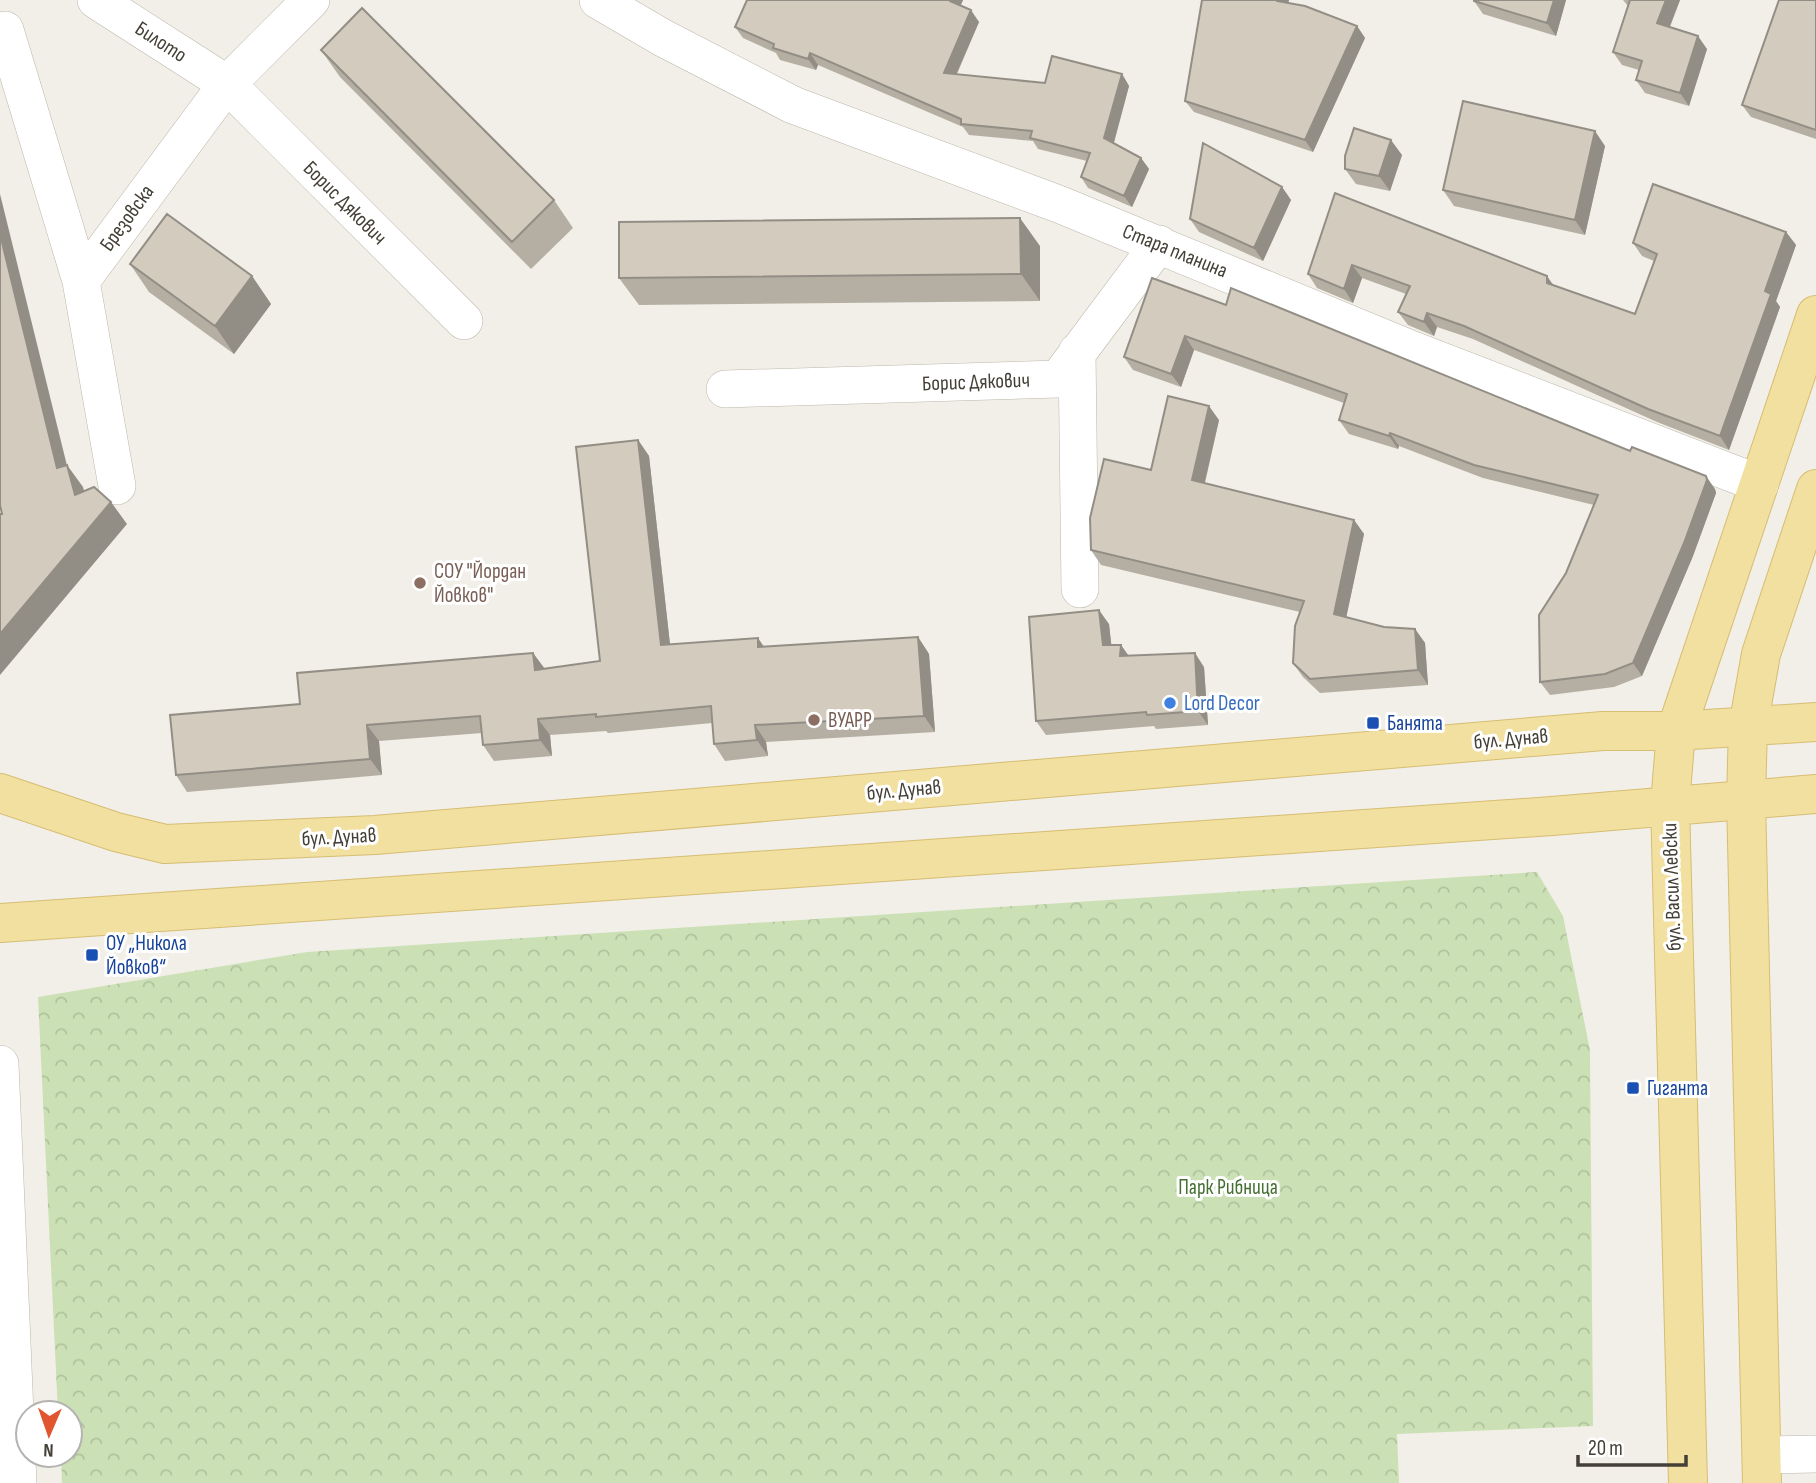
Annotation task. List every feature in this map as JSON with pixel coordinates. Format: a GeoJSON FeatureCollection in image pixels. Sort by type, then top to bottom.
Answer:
{"type":"FeatureCollection","features":[{"type":"Feature","properties":{"kind":"main road","name":"бул. Васил Левски"},"geometry":{"type":"LineString","coordinates":[[1688,1483],[1670,804],[1676,731],[1816,315]]}},
{"type":"Feature","properties":{"kind":"main road"},"geometry":{"type":"LineString","coordinates":[[1762,1469],[1746,799],[1748,727],[1761,654],[1816,489]]}},
{"type":"Feature","properties":{"kind":"main road","name":"бул. Дунав"},"geometry":{"type":"LineString","coordinates":[[0,793],[117,832],[164,844],[205,844],[375,835],[1603,732],[1676,731],[1816,722]]}},
{"type":"Feature","properties":{"kind":"main road"},"geometry":{"type":"LineString","coordinates":[[0,923],[1538,817],[1816,794]]}},
{"type":"Feature","properties":{"kind":"street","name":"Билото"},"geometry":{"type":"LineString","coordinates":[[96,0],[227,84]]}},
{"type":"Feature","properties":{"kind":"street","name":"Брезовска"},"geometry":{"type":"LineString","coordinates":[[81,281],[227,84],[311,0]]}},
{"type":"Feature","properties":{"kind":"street","name":"Стара планина"},"geometry":{"type":"LineString","coordinates":[[598,0],[793,105],[1159,244],[1413,350],[1760,484]]}},
{"type":"Feature","properties":{"kind":"street"},"geometry":{"type":"LineString","coordinates":[[5,30],[81,281],[117,486]]}},
{"type":"Feature","properties":{"kind":"street","name":"Борис Дякович"},"geometry":{"type":"LineString","coordinates":[[227,84],[464,321]]}},
{"type":"Feature","properties":{"kind":"street","name":"Борис Дякович"},"geometry":{"type":"LineString","coordinates":[[725,389],[1058,379],[1159,244]]}},
{"type":"Feature","properties":{"kind":"street"},"geometry":{"type":"LineString","coordinates":[[1077,352],[1080,589]]}},
{"type":"Feature","properties":{"kind":"street"},"geometry":{"type":"LineString","coordinates":[[0,1064],[18,1483]]}},
{"type":"Feature","properties":{"kind":"street"},"geometry":{"type":"LineString","coordinates":[[1762,1469],[1816,1454]]}},
{"type":"Feature","properties":{"kind":"green space","name":"Парк Рибница"},"geometry":{"type":"Polygon","coordinates":[[[1537,872],[1563,916],[1590,1050],[1593,1426],[1397,1434],[1399,1483],[62,1483],[62,1469],[84,1469],[84,1399],[57,1399],[38,997],[307,952],[1537,872]]]}},
{"type":"Feature","properties":{"kind":"building"},"geometry":{"type":"Polygon","coordinates":[[[747,0],[950,0],[971,10],[944,73],[1045,83],[1052,56],[1122,74],[1104,138],[1141,158],[1124,196],[1081,177],[1090,153],[1030,138],[1032,131],[961,124],[961,119],[810,53],[808,59],[773,48],[774,44],[735,27],[747,0]]]}},
{"type":"Feature","properties":{"kind":"building"},"geometry":{"type":"Polygon","coordinates":[[[1202,0],[1277,0],[1305,6],[1357,26],[1305,140],[1185,101],[1202,0]]]}},
{"type":"Feature","properties":{"kind":"building"},"geometry":{"type":"Polygon","coordinates":[[[1474,0],[1554,0],[1547,23],[1474,0]]]}},
{"type":"Feature","properties":{"kind":"building"},"geometry":{"type":"Polygon","coordinates":[[[1630,0],[1666,0],[1657,23],[1698,36],[1680,93],[1636,80],[1642,61],[1613,52],[1630,0]]]}},
{"type":"Feature","properties":{"kind":"building"},"geometry":{"type":"Polygon","coordinates":[[[1779,0],[1816,0],[1816,130],[1742,105],[1779,0]]]}},
{"type":"Feature","properties":{"kind":"building"},"geometry":{"type":"Polygon","coordinates":[[[362,8],[554,200],[512,242],[321,50],[362,8]]]}},
{"type":"Feature","properties":{"kind":"building"},"geometry":{"type":"Polygon","coordinates":[[[1463,101],[1595,131],[1575,220],[1443,190],[1463,101]]]}},
{"type":"Feature","properties":{"kind":"building"},"geometry":{"type":"Polygon","coordinates":[[[1354,128],[1391,140],[1379,176],[1345,169],[1345,156],[1354,128]]]}},
{"type":"Feature","properties":{"kind":"building"},"geometry":{"type":"Polygon","coordinates":[[[1203,143],[1282,187],[1254,248],[1190,219],[1203,143]]]}},
{"type":"Feature","properties":{"kind":"building"},"geometry":{"type":"Polygon","coordinates":[[[1653,184],[1786,232],[1765,291],[1771,294],[1720,436],[1648,409],[1464,326],[1427,313],[1424,322],[1398,312],[1410,286],[1352,265],[1344,289],[1308,274],[1335,193],[1547,276],[1547,283],[1635,314],[1657,254],[1633,243],[1653,184]]]}},
{"type":"Feature","properties":{"kind":"building"},"geometry":{"type":"Polygon","coordinates":[[[167,214],[252,276],[215,326],[130,264],[167,214]]]}},
{"type":"Feature","properties":{"kind":"building"},"geometry":{"type":"Polygon","coordinates":[[[1020,218],[1021,274],[619,278],[619,222],[1020,218]]]}},
{"type":"Feature","properties":{"kind":"building"},"geometry":{"type":"Polygon","coordinates":[[[0,234],[57,468],[67,465],[75,495],[94,487],[111,502],[0,634],[2,514],[0,234]]]}},
{"type":"Feature","properties":{"kind":"building"},"geometry":{"type":"Polygon","coordinates":[[[1152,278],[1226,305],[1231,288],[1630,451],[1632,447],[1706,476],[1707,480],[1684,543],[1633,663],[1605,674],[1540,682],[1539,615],[1566,573],[1598,495],[1474,465],[1390,433],[1389,436],[1339,420],[1347,394],[1185,336],[1171,374],[1124,357],[1152,278]]]}},
{"type":"Feature","properties":{"kind":"building"},"geometry":{"type":"Polygon","coordinates":[[[1168,396],[1209,406],[1192,480],[1354,520],[1334,614],[1384,627],[1415,629],[1418,670],[1310,679],[1293,663],[1295,626],[1304,601],[1091,550],[1090,518],[1104,459],[1151,470],[1168,396]]]}},
{"type":"Feature","properties":{"kind":"building"},"geometry":{"type":"Polygon","coordinates":[[[638,440],[661,645],[758,638],[758,647],[918,637],[924,716],[755,725],[757,740],[714,744],[711,706],[596,717],[596,714],[538,719],[540,740],[483,745],[480,716],[367,725],[370,759],[176,775],[170,715],[300,704],[297,673],[533,653],[535,670],[600,661],[576,447],[638,440]]]}},
{"type":"Feature","properties":{"kind":"building"},"geometry":{"type":"Polygon","coordinates":[[[1099,610],[1103,645],[1121,645],[1120,656],[1195,653],[1198,711],[1147,715],[1146,712],[1036,721],[1029,617],[1099,610]]]}},
{"type":"Feature","properties":{"kind":"place","name":"СОУ \"Йордан Йовков\""},"geometry":{"type":"Point","coordinates":[420,583]}},
{"type":"Feature","properties":{"kind":"place","name":"Lord Decor"},"geometry":{"type":"Point","coordinates":[1170,703]}},
{"type":"Feature","properties":{"kind":"place","name":"ВУАРР"},"geometry":{"type":"Point","coordinates":[814,720]}},
{"type":"Feature","properties":{"kind":"place","name":"Банята"},"geometry":{"type":"Point","coordinates":[1373,723]}},
{"type":"Feature","properties":{"kind":"place","name":"ОУ „Никола Йовков“"},"geometry":{"type":"Point","coordinates":[92,955]}},
{"type":"Feature","properties":{"kind":"place","name":"Гиганта"},"geometry":{"type":"Point","coordinates":[1633,1088]}}]}
